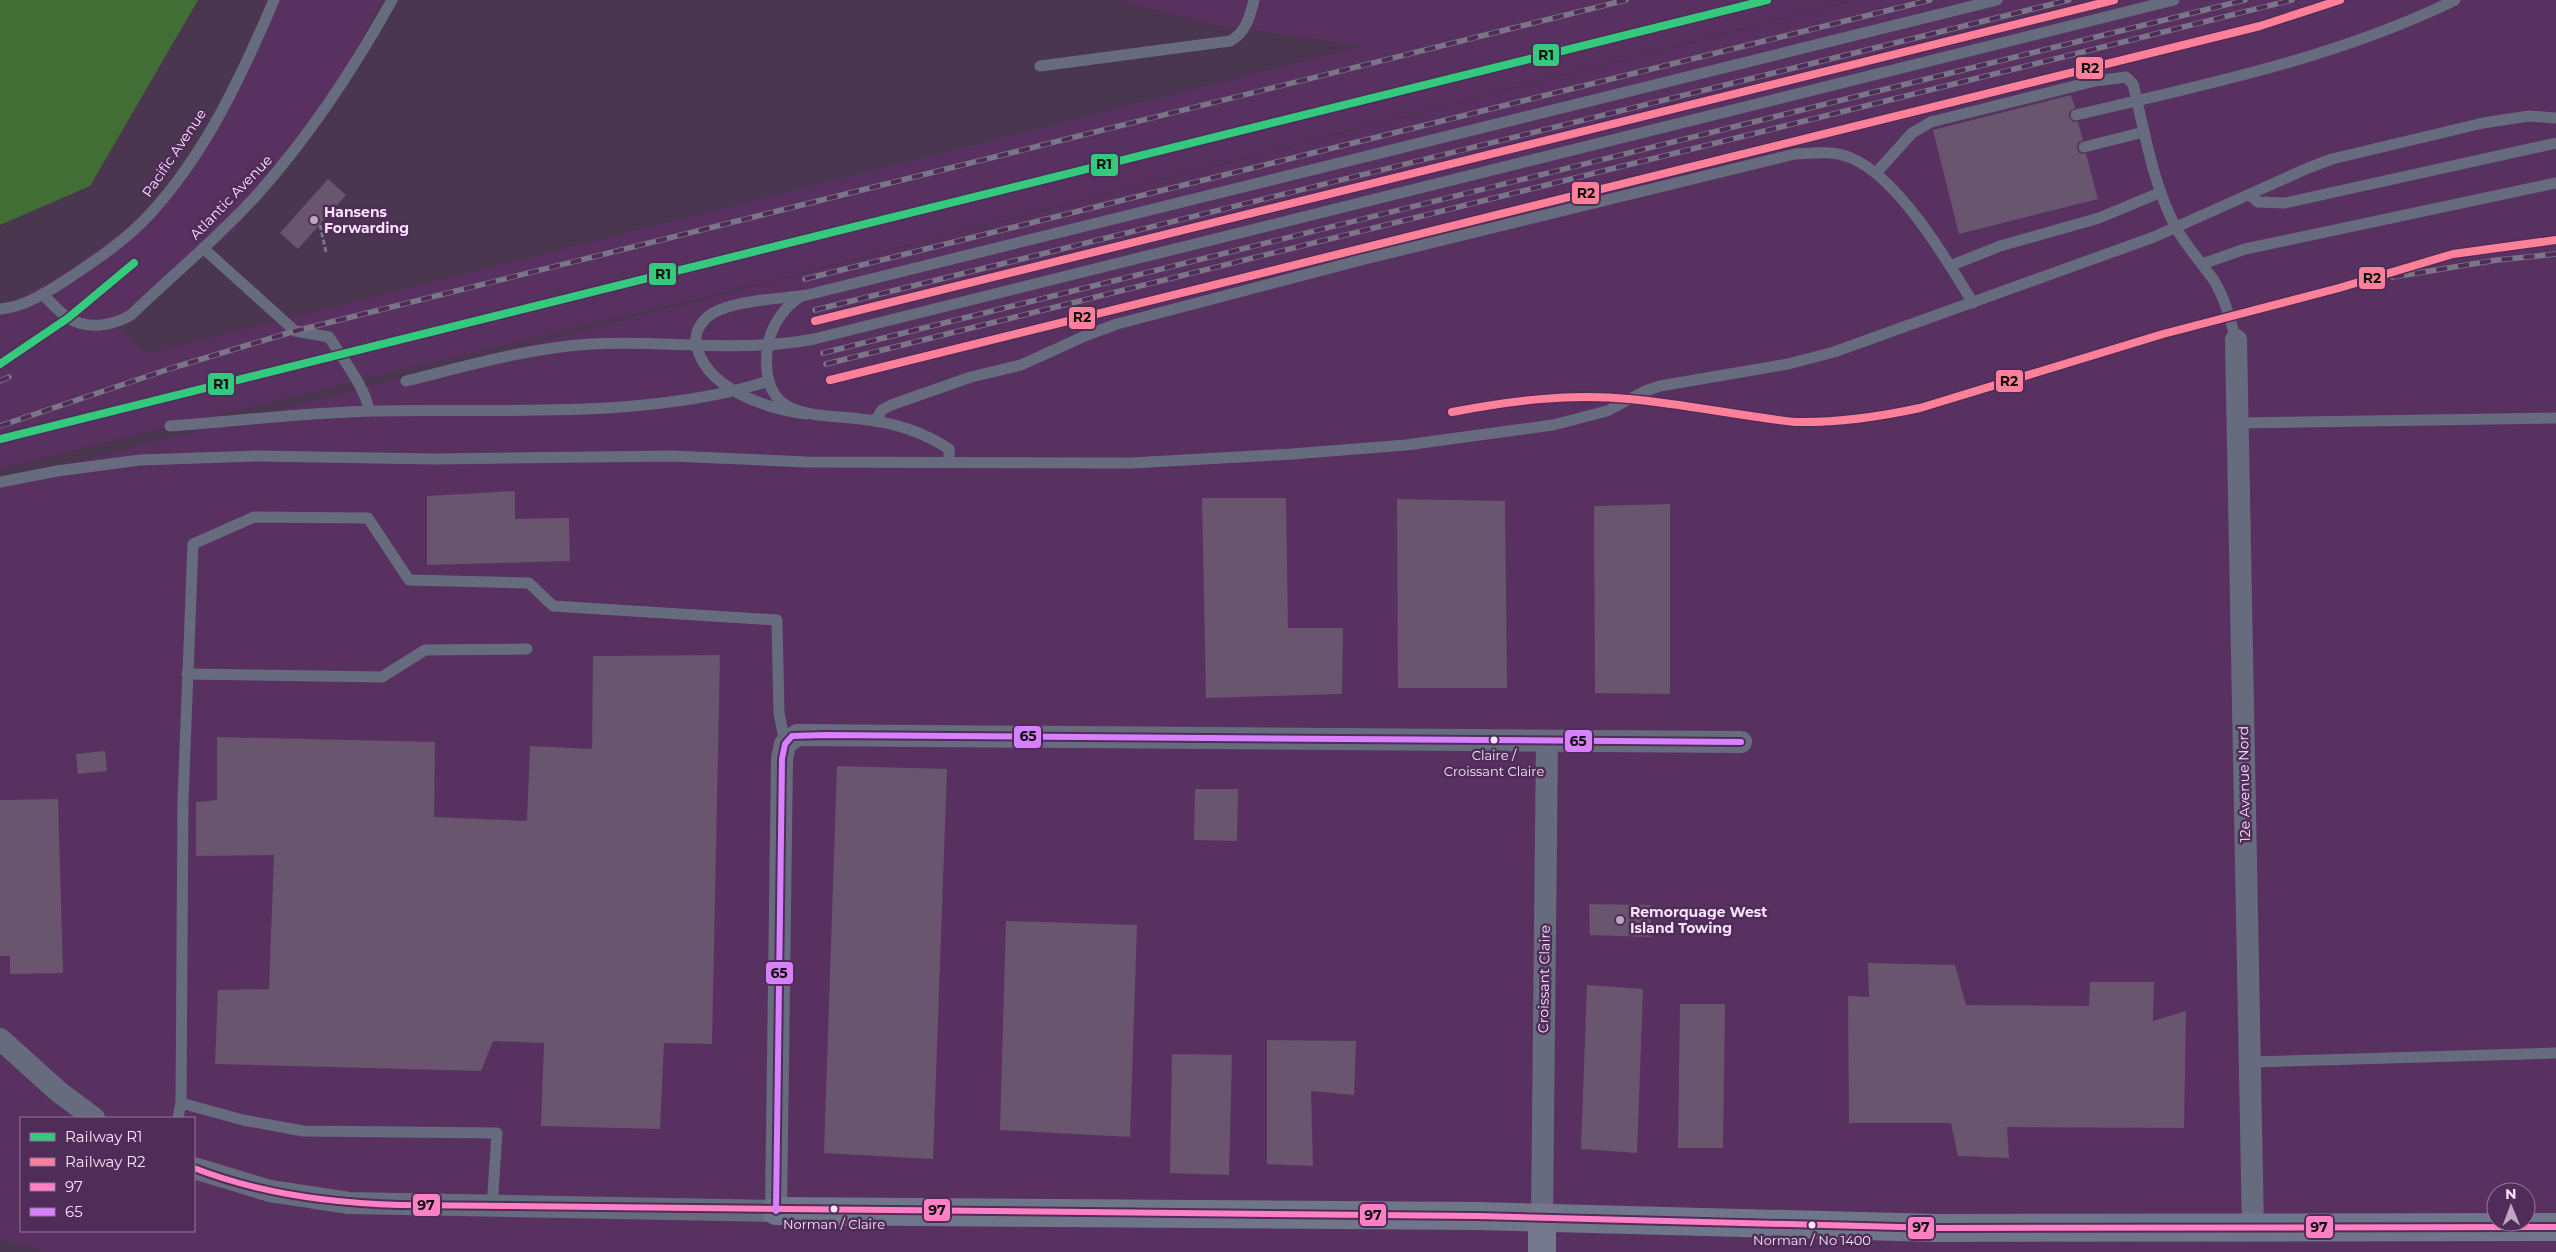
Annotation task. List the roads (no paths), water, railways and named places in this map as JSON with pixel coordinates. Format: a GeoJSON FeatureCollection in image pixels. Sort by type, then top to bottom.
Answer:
{"type":"FeatureCollection","features":[{"type":"Feature","properties":{"kind":"highway"},"geometry":{"type":"LineString","coordinates":[[1542,1217],[1542,1252]]}},
{"type":"Feature","properties":{"kind":"street","name":"12e Avenue Nord"},"geometry":{"type":"LineString","coordinates":[[2236,340],[2236,423],[2253,1229]]}},
{"type":"Feature","properties":{"kind":"street"},"geometry":{"type":"LineString","coordinates":[[776,1211],[782,759],[785,744],[792,736],[809,734],[1740,742]]}},
{"type":"Feature","properties":{"kind":"street","name":"Croissant Claire"},"geometry":{"type":"LineString","coordinates":[[1542,1217],[1547,741]]}},
{"type":"Feature","properties":{"kind":"street"},"geometry":{"type":"LineString","coordinates":[[0,1039],[59,1092],[93,1117]]}},
{"type":"Feature","properties":{"kind":"street"},"geometry":{"type":"LineString","coordinates":[[195,1168],[270,1191],[318,1199],[383,1205],[776,1211],[1542,1217],[1918,1228],[2253,1229],[2556,1227]]}},
{"type":"Feature","properties":{"kind":"lane","name":"Pacific Avenue"},"geometry":{"type":"LineString","coordinates":[[0,309],[18,305],[42,294],[90,264],[126,237],[160,202],[182,174],[225,104],[274,0]]}},
{"type":"Feature","properties":{"kind":"lane","name":"Atlantic Avenue"},"geometry":{"type":"LineString","coordinates":[[42,294],[68,318],[87,325],[112,324],[131,315],[254,198],[302,141],[343,83],[392,0]]}},
{"type":"Feature","properties":{"kind":"lane"},"geometry":{"type":"LineString","coordinates":[[1040,66],[1230,40],[1240,34],[1248,22],[1254,0]]}},
{"type":"Feature","properties":{"kind":"lane"},"geometry":{"type":"LineString","coordinates":[[948,462],[949,449],[938,441],[905,428],[875,421],[777,409],[734,391],[705,364],[696,344],[699,326],[712,313],[740,304],[806,295],[1997,0]]}},
{"type":"Feature","properties":{"kind":"lane"},"geometry":{"type":"LineString","coordinates":[[406,381],[539,349],[618,343],[768,345],[814,339],[2174,0]]}},
{"type":"Feature","properties":{"kind":"lane"},"geometry":{"type":"LineString","coordinates":[[2076,115],[2225,79],[2347,45],[2394,28],[2455,0]]}},
{"type":"Feature","properties":{"kind":"lane"},"geometry":{"type":"LineString","coordinates":[[1876,173],[1908,136],[1931,122],[2116,77],[2130,79],[2160,194],[2176,228],[2202,264],[2223,298],[2236,340]]}},
{"type":"Feature","properties":{"kind":"lane"},"geometry":{"type":"LineString","coordinates":[[0,482],[72,469],[140,460],[257,456],[435,459],[672,456],[806,462],[1132,463],[1292,454],[1406,444],[1553,424],[1607,411],[1645,391],[1660,386],[1788,364],[1834,352],[2176,228],[2308,168],[2348,156],[2483,123],[2529,116],[2556,118]]}},
{"type":"Feature","properties":{"kind":"lane"},"geometry":{"type":"LineString","coordinates":[[2084,147],[2144,132]]}},
{"type":"Feature","properties":{"kind":"lane"},"geometry":{"type":"LineString","coordinates":[[2250,195],[2258,202],[2285,203],[2556,144]]}},
{"type":"Feature","properties":{"kind":"lane"},"geometry":{"type":"LineString","coordinates":[[875,421],[882,410],[890,405],[971,377],[1021,365],[1108,327],[1365,259],[1779,157],[1814,153],[1839,154],[1862,163],[1876,173],[1905,204],[1950,266],[1973,303]]}},
{"type":"Feature","properties":{"kind":"lane"},"geometry":{"type":"LineString","coordinates":[[2202,264],[2272,243],[2556,183]]}},
{"type":"Feature","properties":{"kind":"lane"},"geometry":{"type":"LineString","coordinates":[[1950,266],[2000,246],[2099,218],[2160,194]]}},
{"type":"Feature","properties":{"kind":"lane"},"geometry":{"type":"LineString","coordinates":[[203,248],[296,331],[329,338],[366,398],[369,411]]}},
{"type":"Feature","properties":{"kind":"lane"},"geometry":{"type":"LineString","coordinates":[[806,295],[795,300],[781,315],[768,345],[766,362],[769,381],[776,396],[783,404],[808,414]]}},
{"type":"Feature","properties":{"kind":"lane"},"geometry":{"type":"LineString","coordinates":[[170,426],[369,411],[616,406],[689,399],[734,391],[769,381]]}},
{"type":"Feature","properties":{"kind":"lane"},"geometry":{"type":"LineString","coordinates":[[2236,423],[2556,418]]}},
{"type":"Feature","properties":{"kind":"lane"},"geometry":{"type":"LineString","coordinates":[[178,1117],[181,1103],[183,800],[193,544],[254,517],[368,518],[409,580],[529,583],[553,606],[777,620],[779,713],[785,744]]}},
{"type":"Feature","properties":{"kind":"lane"},"geometry":{"type":"LineString","coordinates":[[187,674],[382,678],[425,650],[527,649]]}},
{"type":"Feature","properties":{"kind":"lane"},"geometry":{"type":"LineString","coordinates":[[2250,1062],[2556,1053]]}},
{"type":"Feature","properties":{"kind":"lane"},"geometry":{"type":"LineString","coordinates":[[181,1103],[243,1120],[303,1131],[497,1133],[492,1207]]}},
{"type":"Feature","properties":{"kind":"railway"},"geometry":{"type":"LineString","coordinates":[[0,426],[172,368],[295,331],[1626,0]]}},
{"type":"Feature","properties":{"kind":"railway"},"geometry":{"type":"LineString","coordinates":[[805,279],[1930,0]]}},
{"type":"Feature","properties":{"kind":"railway"},"geometry":{"type":"LineString","coordinates":[[815,310],[2069,0]]}},
{"type":"Feature","properties":{"kind":"railway"},"geometry":{"type":"LineString","coordinates":[[815,321],[2114,0]]}},
{"type":"Feature","properties":{"kind":"railway"},"geometry":{"type":"LineString","coordinates":[[823,353],[2245,0]]}},
{"type":"Feature","properties":{"kind":"railway"},"geometry":{"type":"LineString","coordinates":[[826,364],[2292,0]]}},
{"type":"Feature","properties":{"kind":"railway"},"geometry":{"type":"LineString","coordinates":[[830,380],[2260,26],[2340,0]]}},
{"type":"Feature","properties":{"kind":"railway"},"geometry":{"type":"LineString","coordinates":[[1452,412],[1518,401],[1607,397],[1650,401],[1795,422],[1827,422],[1873,417],[1920,408],[2163,334],[2339,288],[2453,254],[2556,240]]}},
{"type":"Feature","properties":{"kind":"railway"},"geometry":{"type":"LineString","coordinates":[[2393,277],[2497,260],[2556,254]]}},
{"type":"Feature","properties":{"kind":"railway"},"geometry":{"type":"LineString","coordinates":[[0,364],[68,318],[134,263]]}},
{"type":"Feature","properties":{"kind":"railway"},"geometry":{"type":"LineString","coordinates":[[0,381],[9,377]]}},
{"type":"Feature","properties":{"kind":"rail line","name":"R1"},"geometry":{"type":"LineString","coordinates":[[0,439],[1767,0]]}},
{"type":"Feature","properties":{"kind":"rail line","name":"R2"},"geometry":{"type":"LineString","coordinates":[[815,321],[2114,0]]}},
{"type":"Feature","properties":{"kind":"rail line","name":"R2"},"geometry":{"type":"LineString","coordinates":[[830,380],[2260,26],[2340,0]]}},
{"type":"Feature","properties":{"kind":"rail line","name":"R2"},"geometry":{"type":"LineString","coordinates":[[1452,412],[1518,401],[1607,397],[1650,401],[1795,422],[1827,422],[1873,417],[1920,408],[2163,334],[2339,288],[2453,254],[2556,240]]}},
{"type":"Feature","properties":{"kind":"rail line","name":"R1"},"geometry":{"type":"LineString","coordinates":[[0,364],[68,318],[134,263]]}},
{"type":"Feature","properties":{"kind":"place","name":"Hansens Forwarding"},"geometry":{"type":"Point","coordinates":[314,220]}},
{"type":"Feature","properties":{"kind":"place","name":"Claire / Croissant Claire"},"geometry":{"type":"Point","coordinates":[1494,740]}},
{"type":"Feature","properties":{"kind":"place","name":"Remorquage West Island Towing"},"geometry":{"type":"Point","coordinates":[1620,920]}},
{"type":"Feature","properties":{"kind":"place","name":"Norman / Claire"},"geometry":{"type":"Point","coordinates":[834,1209]}},
{"type":"Feature","properties":{"kind":"place","name":"Norman / No 1400"},"geometry":{"type":"Point","coordinates":[1812,1225]}}]}
